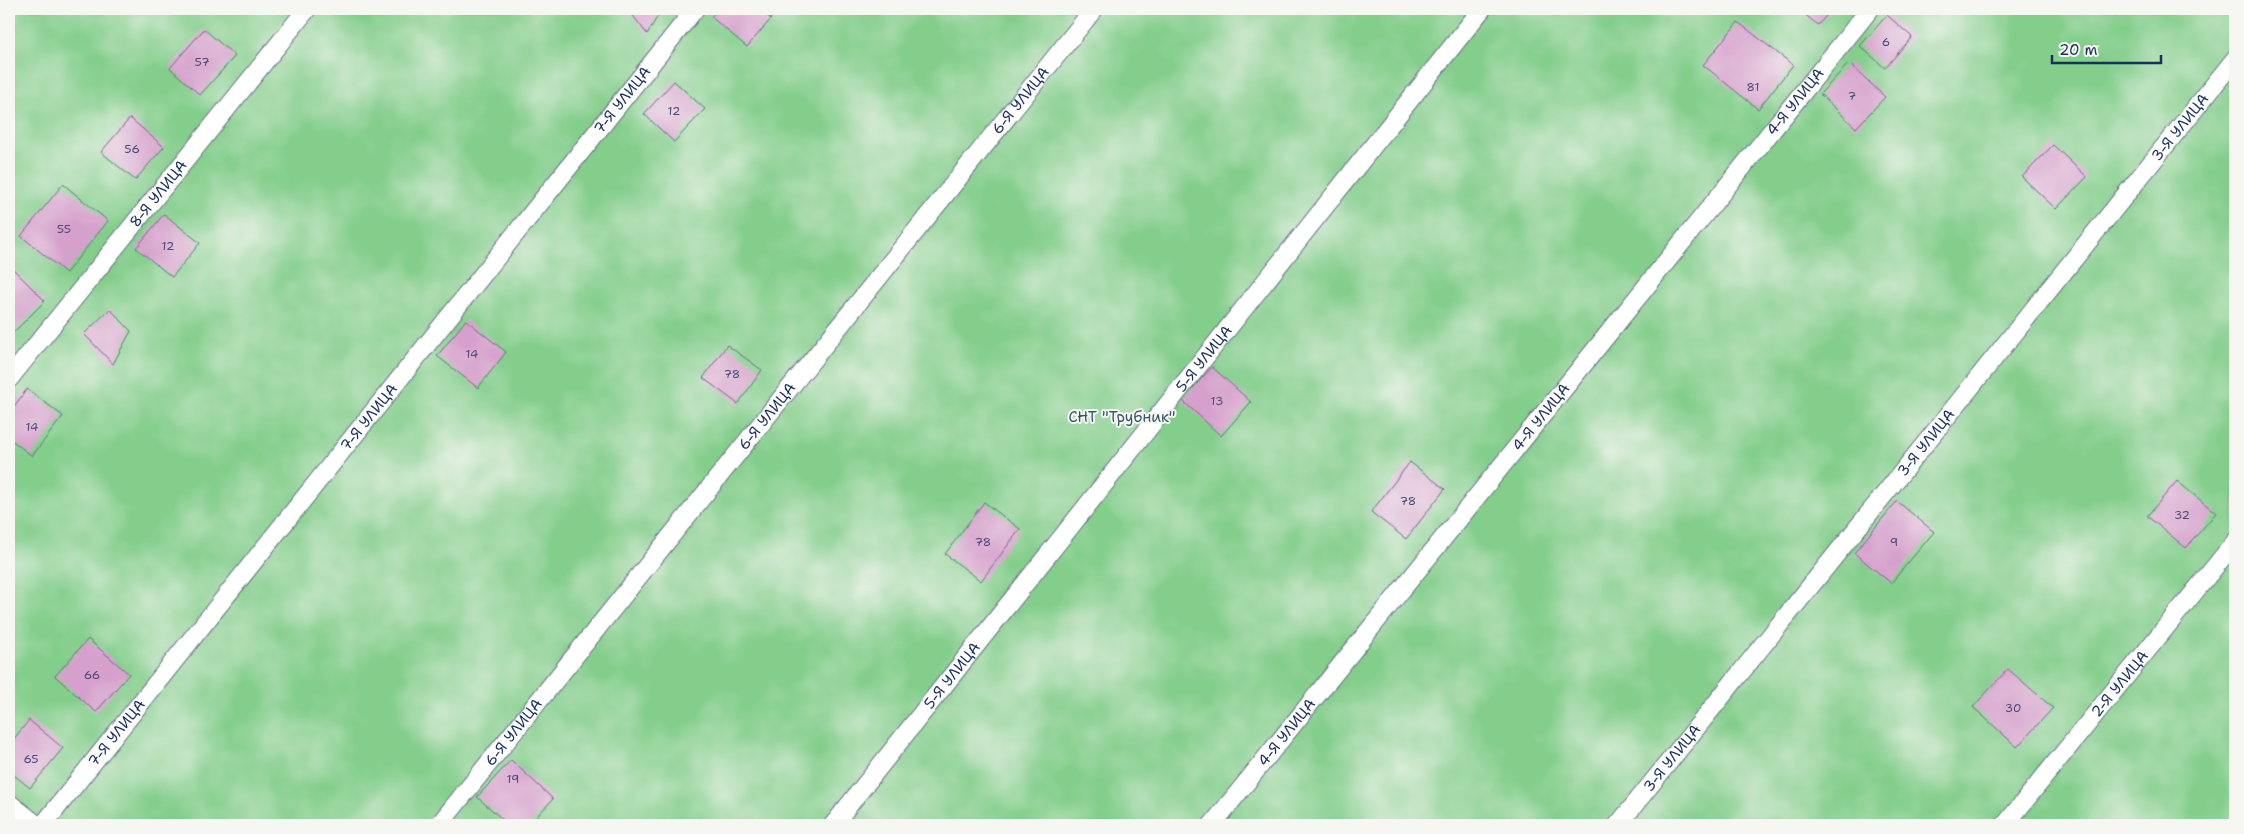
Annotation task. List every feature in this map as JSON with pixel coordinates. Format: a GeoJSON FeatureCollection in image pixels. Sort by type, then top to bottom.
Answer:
{"type":"FeatureCollection","features":[{"type":"Feature","properties":{"kind":"lane","name":"8-Я УЛИЦА"},"geometry":{"type":"LineString","coordinates":[[9,379],[308,9]]}},
{"type":"Feature","properties":{"kind":"lane","name":"7-Я УЛИЦА"},"geometry":{"type":"LineString","coordinates":[[43,825],[695,9]]}},
{"type":"Feature","properties":{"kind":"lane","name":"6-Я УЛИЦА"},"geometry":{"type":"LineString","coordinates":[[439,825],[1094,9]]}},
{"type":"Feature","properties":{"kind":"lane","name":"5-Я УЛИЦА"},"geometry":{"type":"LineString","coordinates":[[833,825],[1482,9]]}},
{"type":"Feature","properties":{"kind":"lane","name":"4-Я УЛИЦА"},"geometry":{"type":"LineString","coordinates":[[1212,825],[1870,9]]}},
{"type":"Feature","properties":{"kind":"lane","name":"3-Я УЛИЦА"},"geometry":{"type":"LineString","coordinates":[[1618,825],[2235,59]]}},
{"type":"Feature","properties":{"kind":"lane","name":"2-Я УЛИЦА"},"geometry":{"type":"LineString","coordinates":[[2004,825],[2235,542]]}},
{"type":"Feature","properties":{"kind":"lane"},"geometry":{"type":"LineString","coordinates":[[9,803],[37,825]]}},
{"type":"Feature","properties":{"kind":"green space","name":"СНТ \"Трубник\""},"geometry":{"type":"Polygon","coordinates":[[[9,9],[2235,9],[2235,825],[9,825],[9,9]]]}},
{"type":"Feature","properties":{"kind":"building"},"geometry":{"type":"Polygon","coordinates":[[[628,9],[662,9],[647,34],[628,9]]]}},
{"type":"Feature","properties":{"kind":"building"},"geometry":{"type":"Polygon","coordinates":[[[718,9],[759,9],[771,19],[747,47],[711,17],[718,9]]]}},
{"type":"Feature","properties":{"kind":"building"},"geometry":{"type":"Polygon","coordinates":[[[1798,9],[1832,9],[1818,25],[1798,9]]]}},
{"type":"Feature","properties":{"kind":"building"},"geometry":{"type":"Polygon","coordinates":[[[1887,15],[1912,37],[1885,68],[1860,46],[1887,15]]]}},
{"type":"Feature","properties":{"kind":"building"},"geometry":{"type":"Polygon","coordinates":[[[1738,22],[1793,65],[1758,109],[1703,65],[1738,22]]]}},
{"type":"Feature","properties":{"kind":"building"},"geometry":{"type":"Polygon","coordinates":[[[204,29],[235,56],[200,95],[170,68],[204,29]]]}},
{"type":"Feature","properties":{"kind":"building"},"geometry":{"type":"Polygon","coordinates":[[[1849,63],[1885,97],[1856,128],[1820,94],[1849,63]]]}},
{"type":"Feature","properties":{"kind":"building"},"geometry":{"type":"Polygon","coordinates":[[[674,81],[705,109],[674,142],[644,114],[674,81]]]}},
{"type":"Feature","properties":{"kind":"building"},"geometry":{"type":"Polygon","coordinates":[[[130,118],[164,147],[135,180],[101,152],[130,118]]]}},
{"type":"Feature","properties":{"kind":"building"},"geometry":{"type":"Polygon","coordinates":[[[2053,145],[2087,177],[2056,209],[2022,177],[2053,145]]]}},
{"type":"Feature","properties":{"kind":"building"},"geometry":{"type":"Polygon","coordinates":[[[63,184],[108,221],[66,273],[21,236],[63,184]]]}},
{"type":"Feature","properties":{"kind":"building"},"geometry":{"type":"Polygon","coordinates":[[[164,214],[200,243],[172,277],[136,248],[164,214]]]}},
{"type":"Feature","properties":{"kind":"building"},"geometry":{"type":"Polygon","coordinates":[[[9,265],[45,301],[9,337],[9,265]]]}},
{"type":"Feature","properties":{"kind":"building"},"geometry":{"type":"Polygon","coordinates":[[[110,309],[131,331],[113,364],[84,334],[110,309]]]}},
{"type":"Feature","properties":{"kind":"building"},"geometry":{"type":"Polygon","coordinates":[[[466,320],[506,352],[478,388],[437,356],[466,320]]]}},
{"type":"Feature","properties":{"kind":"building"},"geometry":{"type":"Polygon","coordinates":[[[727,345],[762,370],[738,404],[703,378],[727,345]]]}},
{"type":"Feature","properties":{"kind":"building"},"geometry":{"type":"Polygon","coordinates":[[[1212,367],[1251,402],[1221,436],[1182,400],[1212,367]]]}},
{"type":"Feature","properties":{"kind":"building"},"geometry":{"type":"Polygon","coordinates":[[[27,389],[63,416],[32,456],[9,438],[9,413],[27,389]]]}},
{"type":"Feature","properties":{"kind":"building"},"geometry":{"type":"Polygon","coordinates":[[[1410,462],[1445,489],[1406,539],[1371,512],[1410,462]]]}},
{"type":"Feature","properties":{"kind":"building"},"geometry":{"type":"Polygon","coordinates":[[[2177,481],[2216,513],[2186,548],[2147,516],[2177,481]]]}},
{"type":"Feature","properties":{"kind":"building"},"geometry":{"type":"Polygon","coordinates":[[[1897,501],[1934,532],[1891,583],[1854,553],[1897,501]]]}},
{"type":"Feature","properties":{"kind":"building"},"geometry":{"type":"Polygon","coordinates":[[[984,502],[1020,529],[981,581],[945,554],[984,502]]]}},
{"type":"Feature","properties":{"kind":"building"},"geometry":{"type":"Polygon","coordinates":[[[88,639],[129,674],[96,712],[55,676],[88,639]]]}},
{"type":"Feature","properties":{"kind":"building"},"geometry":{"type":"Polygon","coordinates":[[[2008,669],[2053,708],[2017,747],[1973,707],[2008,669]]]}},
{"type":"Feature","properties":{"kind":"building"},"geometry":{"type":"Polygon","coordinates":[[[29,720],[63,748],[30,788],[9,771],[9,745],[29,720]]]}},
{"type":"Feature","properties":{"kind":"building"},"geometry":{"type":"Polygon","coordinates":[[[511,760],[553,799],[529,825],[509,825],[477,797],[511,760]]]}}]}
